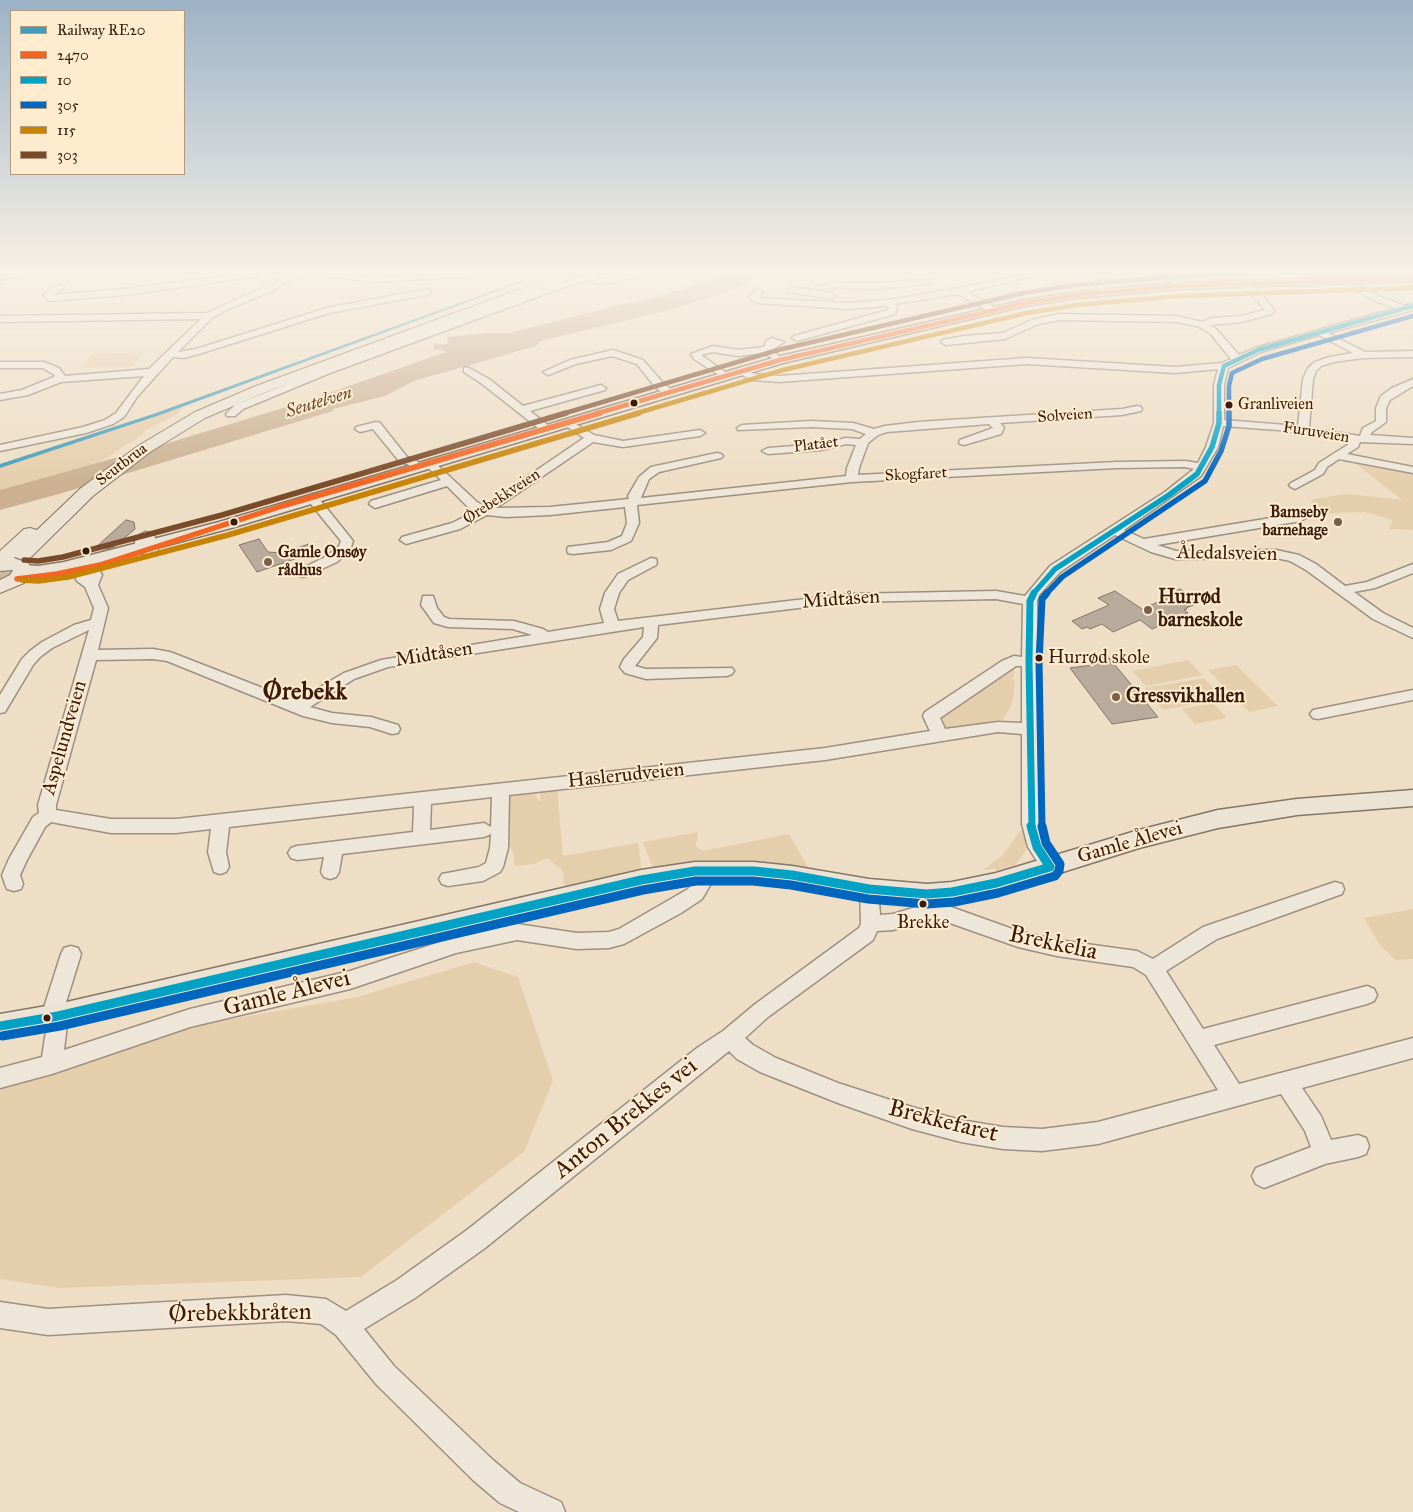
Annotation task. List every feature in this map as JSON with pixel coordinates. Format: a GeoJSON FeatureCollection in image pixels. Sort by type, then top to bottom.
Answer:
{"type":"FeatureCollection","features":[{"type":"Feature","properties":{"kind":"highway","name":"Seutbrua"},"geometry":{"type":"LineString","coordinates":[[10,571],[75,499],[98,479],[134,456],[161,434],[261,389],[382,345]]}},
{"type":"Feature","properties":{"kind":"main road"},"geometry":{"type":"LineString","coordinates":[[10,571],[84,567],[540,427],[567,422],[780,360],[846,345]]}},
{"type":"Feature","properties":{"kind":"main road","name":"Gamle Ålevei"},"geometry":{"type":"LineString","coordinates":[[0,1026],[55,1016],[641,880],[702,871],[754,871],[792,875],[869,889],[927,894],[952,892],[996,883],[1140,839],[1237,815],[1297,806],[1413,798]]}},
{"type":"Feature","properties":{"kind":"street"},"geometry":{"type":"LineString","coordinates":[[0,448],[79,432],[109,422],[124,410],[133,395],[152,372],[181,345]]}},
{"type":"Feature","properties":{"kind":"street"},"geometry":{"type":"LineString","coordinates":[[172,354],[184,355],[217,345]]}},
{"type":"Feature","properties":{"kind":"street"},"geometry":{"type":"LineString","coordinates":[[231,414],[239,407],[394,345]]}},
{"type":"Feature","properties":{"kind":"street"},"geometry":{"type":"LineString","coordinates":[[1223,345],[1232,356],[1238,359]]}},
{"type":"Feature","properties":{"kind":"street"},"geometry":{"type":"LineString","coordinates":[[740,372],[753,377],[779,378],[1027,362],[1175,370],[1224,366],[1258,350],[1277,345]]}},
{"type":"Feature","properties":{"kind":"street"},"geometry":{"type":"LineString","coordinates":[[1343,345],[1362,355]]}},
{"type":"Feature","properties":{"kind":"street"},"geometry":{"type":"LineString","coordinates":[[722,374],[697,357],[696,354],[713,349],[738,353],[767,348],[780,360]]}},
{"type":"Feature","properties":{"kind":"street"},"geometry":{"type":"LineString","coordinates":[[548,372],[573,362],[613,353],[640,362],[659,385],[669,393]]}},
{"type":"Feature","properties":{"kind":"street"},"geometry":{"type":"LineString","coordinates":[[1303,430],[1308,379],[1311,370],[1318,364],[1332,359],[1362,355],[1413,354]]}},
{"type":"Feature","properties":{"kind":"street"},"geometry":{"type":"LineString","coordinates":[[0,365],[38,364],[56,370],[60,374],[59,379]]}},
{"type":"Feature","properties":{"kind":"street"},"geometry":{"type":"LineString","coordinates":[[1050,867],[1037,847],[1031,824],[1029,729],[1030,601],[1038,586],[1055,569],[1183,485],[1202,467],[1212,447],[1219,422],[1219,385],[1224,366]]}},
{"type":"Feature","properties":{"kind":"street"},"geometry":{"type":"LineString","coordinates":[[466,370],[485,381],[540,427]]}},
{"type":"Feature","properties":{"kind":"street"},"geometry":{"type":"LineString","coordinates":[[0,397],[24,393],[59,379],[152,372]]}},
{"type":"Feature","properties":{"kind":"street"},"geometry":{"type":"LineString","coordinates":[[1367,440],[1365,435],[1368,430],[1381,422],[1381,408],[1385,398],[1413,382]]}},
{"type":"Feature","properties":{"kind":"street"},"geometry":{"type":"LineString","coordinates":[[521,410],[601,388]]}},
{"type":"Feature","properties":{"kind":"street","name":"Solveien"},"geometry":{"type":"LineString","coordinates":[[852,478],[853,468],[863,442],[874,433],[901,426],[1122,412],[1137,409]]}},
{"type":"Feature","properties":{"kind":"street"},"geometry":{"type":"LineString","coordinates":[[964,442],[996,432],[999,428],[992,421]]}},
{"type":"Feature","properties":{"kind":"street"},"geometry":{"type":"LineString","coordinates":[[567,422],[591,438],[628,444],[700,433]]}},
{"type":"Feature","properties":{"kind":"street","name":"Furuveien"},"geometry":{"type":"LineString","coordinates":[[1219,422],[1303,430],[1355,440],[1413,441]]}},
{"type":"Feature","properties":{"kind":"street"},"geometry":{"type":"LineString","coordinates":[[742,428],[811,424],[853,426],[874,433]]}},
{"type":"Feature","properties":{"kind":"street","name":"Skogfaret"},"geometry":{"type":"LineString","coordinates":[[360,429],[376,425],[413,465],[448,482],[473,505],[486,511],[522,513],[852,478],[1117,465],[1185,464],[1202,467]]}},
{"type":"Feature","properties":{"kind":"street","name":"Ørebekkveien"},"geometry":{"type":"LineString","coordinates":[[406,540],[456,526],[486,511],[591,438]]}},
{"type":"Feature","properties":{"kind":"street"},"geometry":{"type":"LineString","coordinates":[[1294,485],[1319,472],[1323,466],[1354,445],[1355,440]]}},
{"type":"Feature","properties":{"kind":"street","name":"Platået"},"geometry":{"type":"LineString","coordinates":[[768,451],[821,447],[846,441],[863,442]]}},
{"type":"Feature","properties":{"kind":"street"},"geometry":{"type":"LineString","coordinates":[[1339,455],[1348,459],[1413,470]]}},
{"type":"Feature","properties":{"kind":"street"},"geometry":{"type":"LineString","coordinates":[[573,550],[604,547],[623,541],[630,533],[633,523],[634,496],[645,477],[655,469],[718,456]]}},
{"type":"Feature","properties":{"kind":"street"},"geometry":{"type":"LineString","coordinates":[[376,504],[448,482]]}},
{"type":"Feature","properties":{"kind":"street"},"geometry":{"type":"LineString","coordinates":[[304,573],[332,559],[345,547],[347,541],[312,498]]}},
{"type":"Feature","properties":{"kind":"street"},"geometry":{"type":"LineString","coordinates":[[1143,543],[1301,516]]}},
{"type":"Feature","properties":{"kind":"street","name":"Åledalsveien"},"geometry":{"type":"LineString","coordinates":[[1114,530],[1166,553],[1186,556],[1251,553],[1286,555],[1311,566],[1383,619],[1413,634]]}},
{"type":"Feature","properties":{"kind":"street"},"geometry":{"type":"LineString","coordinates":[[612,626],[607,609],[612,594],[623,578],[651,562]]}},
{"type":"Feature","properties":{"kind":"street","name":"Aspelundveien"},"geometry":{"type":"LineString","coordinates":[[14,884],[11,875],[18,859],[39,822],[48,815],[47,806],[90,655],[101,608],[91,585],[82,578],[84,567]]}},
{"type":"Feature","properties":{"kind":"street"},"geometry":{"type":"LineString","coordinates":[[1343,590],[1370,585],[1409,574]]}},
{"type":"Feature","properties":{"kind":"street","name":"Midtåsen"},"geometry":{"type":"LineString","coordinates":[[296,708],[349,676],[386,663],[612,626],[848,598],[996,595],[1030,601]]}},
{"type":"Feature","properties":{"kind":"street"},"geometry":{"type":"LineString","coordinates":[[428,599],[428,605],[439,620],[448,623],[506,624],[538,632],[545,637]]}},
{"type":"Feature","properties":{"kind":"street"},"geometry":{"type":"LineString","coordinates":[[652,621],[650,638],[629,662],[627,667],[630,670],[646,674],[727,671]]}},
{"type":"Feature","properties":{"kind":"street"},"geometry":{"type":"LineString","coordinates":[[0,708],[27,662],[35,654],[47,645],[79,628],[97,624]]}},
{"type":"Feature","properties":{"kind":"street"},"geometry":{"type":"LineString","coordinates":[[90,655],[152,654],[170,657],[296,708],[332,718],[371,722],[392,729]]}},
{"type":"Feature","properties":{"kind":"street"},"geometry":{"type":"LineString","coordinates":[[940,736],[932,716],[1007,664],[1014,661],[1029,662]]}},
{"type":"Feature","properties":{"kind":"street"},"geometry":{"type":"LineString","coordinates":[[1318,714],[1413,695]]}},
{"type":"Feature","properties":{"kind":"street","name":"Haslerudveien"},"geometry":{"type":"LineString","coordinates":[[48,815],[112,826],[143,827],[221,822],[816,755],[998,727],[1029,729]]}},
{"type":"Feature","properties":{"kind":"street"},"geometry":{"type":"LineString","coordinates":[[459,882],[490,871],[498,860],[501,790]]}},
{"type":"Feature","properties":{"kind":"street"},"geometry":{"type":"LineString","coordinates":[[421,838],[423,800]]}},
{"type":"Feature","properties":{"kind":"street"},"geometry":{"type":"LineString","coordinates":[[220,867],[217,852],[221,822]]}},
{"type":"Feature","properties":{"kind":"street"},"geometry":{"type":"LineString","coordinates":[[297,853],[484,830]]}},
{"type":"Feature","properties":{"kind":"street"},"geometry":{"type":"LineString","coordinates":[[330,872],[334,848]]}},
{"type":"Feature","properties":{"kind":"street","name":"Gamle Ålevei"},"geometry":{"type":"LineString","coordinates":[[0,1078],[52,1064],[190,1018],[350,980],[464,943],[516,932],[577,941],[609,940],[624,936],[695,894],[703,882],[702,871]]}},
{"type":"Feature","properties":{"kind":"street"},"geometry":{"type":"LineString","coordinates":[[869,889],[871,924]]}},
{"type":"Feature","properties":{"kind":"street"},"geometry":{"type":"LineString","coordinates":[[1234,1096],[1153,969],[1210,933],[1335,889]]}},
{"type":"Feature","properties":{"kind":"street","name":"Brekkelia"},"geometry":{"type":"LineString","coordinates":[[871,924],[893,922],[929,911],[951,915],[1018,939],[1057,948],[1137,959],[1153,969]]}},
{"type":"Feature","properties":{"kind":"street","name":"Anton Brekkes vei"},"geometry":{"type":"LineString","coordinates":[[346,1326],[406,1289],[476,1239],[698,1061],[730,1038],[761,1011],[866,934],[871,924]]}},
{"type":"Feature","properties":{"kind":"street"},"geometry":{"type":"LineString","coordinates":[[52,1064],[55,1016],[72,954]]}},
{"type":"Feature","properties":{"kind":"street"},"geometry":{"type":"LineString","coordinates":[[1198,1040],[1367,996]]}},
{"type":"Feature","properties":{"kind":"street","name":"Brekkefaret"},"geometry":{"type":"LineString","coordinates":[[730,1038],[745,1052],[768,1065],[838,1093],[912,1118],[962,1131],[1003,1138],[1042,1140],[1098,1133],[1413,1048]]}},
{"type":"Feature","properties":{"kind":"street"},"geometry":{"type":"LineString","coordinates":[[1286,1083],[1313,1124],[1325,1152]]}},
{"type":"Feature","properties":{"kind":"street"},"geometry":{"type":"LineString","coordinates":[[1264,1176],[1325,1152],[1358,1146]]}},
{"type":"Feature","properties":{"kind":"street","name":"Ørebekkbråten"},"geometry":{"type":"LineString","coordinates":[[0,1315],[48,1322],[286,1308],[326,1312],[346,1326],[385,1376],[482,1470],[510,1493],[551,1512]]}},
{"type":"Feature","properties":{"kind":"shaded area"},"geometry":{"type":"Polygon","coordinates":[[[145,352],[132,367],[81,368],[92,354],[145,352]]]}},
{"type":"Feature","properties":{"kind":"shaded area"},"geometry":{"type":"Polygon","coordinates":[[[184,407],[178,414],[144,431],[142,435],[98,463],[0,490],[0,467],[184,407]]]}},
{"type":"Feature","properties":{"kind":"shaded area"},"geometry":{"type":"Polygon","coordinates":[[[1355,463],[1413,473],[1413,530],[1389,529],[1393,520],[1365,512],[1307,514],[1313,499],[1348,494],[1402,500],[1355,463]]]}},
{"type":"Feature","properties":{"kind":"shaded area","name":"Hurrød skole"},"geometry":{"type":"Polygon","coordinates":[[[1188,660],[1202,675],[1146,686],[1132,671],[1188,660]]]}},
{"type":"Feature","properties":{"kind":"shaded area"},"geometry":{"type":"Polygon","coordinates":[[[1015,665],[1014,677],[1012,677],[1015,680],[1014,694],[1012,703],[1003,720],[942,732],[937,717],[1015,665]]]}},
{"type":"Feature","properties":{"kind":"shaded area"},"geometry":{"type":"Polygon","coordinates":[[[1236,665],[1278,706],[1249,712],[1208,670],[1236,665]]]}},
{"type":"Feature","properties":{"kind":"shaded area"},"geometry":{"type":"Polygon","coordinates":[[[1204,678],[1224,699],[1163,710],[1145,688],[1204,678]]]}},
{"type":"Feature","properties":{"kind":"shaded area"},"geometry":{"type":"Polygon","coordinates":[[[1213,703],[1227,718],[1195,724],[1182,709],[1213,703]]]}},
{"type":"Feature","properties":{"kind":"shaded area"},"geometry":{"type":"Polygon","coordinates":[[[557,788],[563,856],[638,843],[642,873],[600,882],[597,879],[568,886],[563,883],[562,870],[547,858],[534,864],[515,866],[510,846],[503,846],[508,797],[535,793],[538,801],[541,800],[540,794],[543,791],[557,788]]]}},
{"type":"Feature","properties":{"kind":"shaded area"},"geometry":{"type":"Polygon","coordinates":[[[1024,830],[1027,841],[1025,852],[1015,865],[996,871],[995,869],[983,870],[1002,856],[1020,831],[1024,830]]]}},
{"type":"Feature","properties":{"kind":"shaded area"},"geometry":{"type":"Polygon","coordinates":[[[698,832],[696,846],[702,851],[789,834],[810,871],[654,871],[643,842],[698,832]]]}},
{"type":"Feature","properties":{"kind":"shaded area"},"geometry":{"type":"Polygon","coordinates":[[[1413,909],[1413,959],[1396,960],[1380,945],[1364,918],[1413,909]]]}},
{"type":"Feature","properties":{"kind":"shaded area"},"geometry":{"type":"Polygon","coordinates":[[[474,962],[518,977],[553,1081],[524,1152],[361,1277],[59,1288],[0,1279],[0,1085],[158,1032],[357,997],[474,962]]]}},
{"type":"Feature","properties":{"kind":"water","name":"Seutelven"},"geometry":{"type":"Polygon","coordinates":[[[434,345],[537,345],[414,381],[385,396],[333,409],[333,411],[0,510],[0,490],[165,444],[306,401],[446,352],[441,349],[434,350],[434,345]]]}},
{"type":"Feature","properties":{"kind":"building"},"geometry":{"type":"Polygon","coordinates":[[[126,520],[134,522],[135,529],[114,547],[106,549],[95,548],[126,520]]]}},
{"type":"Feature","properties":{"kind":"building","name":"Gamle Onsøy rådhus"},"geometry":{"type":"Polygon","coordinates":[[[259,539],[268,552],[281,553],[309,544],[315,552],[257,572],[239,545],[259,539]]]}},
{"type":"Feature","properties":{"kind":"building","name":"Hurrød barneskole"},"geometry":{"type":"Polygon","coordinates":[[[1180,589],[1201,602],[1186,608],[1184,610],[1188,613],[1152,629],[1140,620],[1113,632],[1102,624],[1090,629],[1087,627],[1082,629],[1072,621],[1109,605],[1098,598],[1115,591],[1142,609],[1167,598],[1164,596],[1180,589]]]}},
{"type":"Feature","properties":{"kind":"building","name":"Gressvikhallen"},"geometry":{"type":"Polygon","coordinates":[[[1109,658],[1158,717],[1112,724],[1070,668],[1093,665],[1090,661],[1109,658]]]}},
{"type":"Feature","properties":{"kind":"tunnel"},"geometry":{"type":"LineString","coordinates":[[0,579],[23,554]]}},
{"type":"Feature","properties":{"kind":"rail line","name":"RE20"},"geometry":{"type":"LineString","coordinates":[[0,466],[158,414],[348,345]]}},
{"type":"Feature","properties":{"kind":"transit line","name":"303"},"geometry":{"type":"LineString","coordinates":[[24,560],[38,561],[63,557],[222,515],[801,345]]}},
{"type":"Feature","properties":{"kind":"transit line","name":"2470"},"geometry":{"type":"LineString","coordinates":[[17,579],[57,574],[100,565],[282,506],[780,360],[846,345]]}},
{"type":"Feature","properties":{"kind":"transit line","name":"115"},"geometry":{"type":"LineString","coordinates":[[22,580],[38,581],[68,577],[228,535],[783,370],[892,345]]}},
{"type":"Feature","properties":{"kind":"transit line","name":"10"},"geometry":{"type":"LineString","coordinates":[[0,1026],[58,1016],[641,880],[695,871],[754,871],[792,875],[869,889],[927,894],[952,892],[996,883],[1050,867],[1037,847],[1031,824],[1029,662],[1030,601],[1033,594],[1055,569],[1169,495],[1197,474],[1212,447],[1219,423],[1219,385],[1224,366],[1258,350],[1277,345]]}},
{"type":"Feature","properties":{"kind":"transit line","name":"305"},"geometry":{"type":"LineString","coordinates":[[2,1036],[60,1026],[643,890],[696,881],[753,881],[791,885],[868,899],[927,904],[954,902],[998,893],[1055,876],[1059,871],[1060,864],[1046,843],[1041,823],[1039,662],[1042,599],[1062,577],[1205,481],[1221,451],[1229,426],[1229,386],[1232,373],[1262,359],[1313,345]]}},
{"type":"Feature","properties":{"kind":"place","name":"Granliveien"},"geometry":{"type":"Point","coordinates":[1229,405]}},
{"type":"Feature","properties":{"kind":"place","name":"Bamseby barnehage"},"geometry":{"type":"Point","coordinates":[1338,522]}},
{"type":"Feature","properties":{"kind":"place","name":"Gamle Onsøy rådhus"},"geometry":{"type":"Point","coordinates":[268,562]}},
{"type":"Feature","properties":{"kind":"place","name":"Hurrød barneskole"},"geometry":{"type":"Point","coordinates":[1148,610]}},
{"type":"Feature","properties":{"kind":"place","name":"Hurrød skole"},"geometry":{"type":"Point","coordinates":[1039,658]}},
{"type":"Feature","properties":{"kind":"place","name":"Gressvikhallen"},"geometry":{"type":"Point","coordinates":[1116,697]}},
{"type":"Feature","properties":{"kind":"place","name":"Brekke"},"geometry":{"type":"Point","coordinates":[923,904]}},
{"type":"Feature","properties":{"kind":"district","name":"Ørebekk"},"geometry":{"type":"Point","coordinates":[305,693]}}]}
